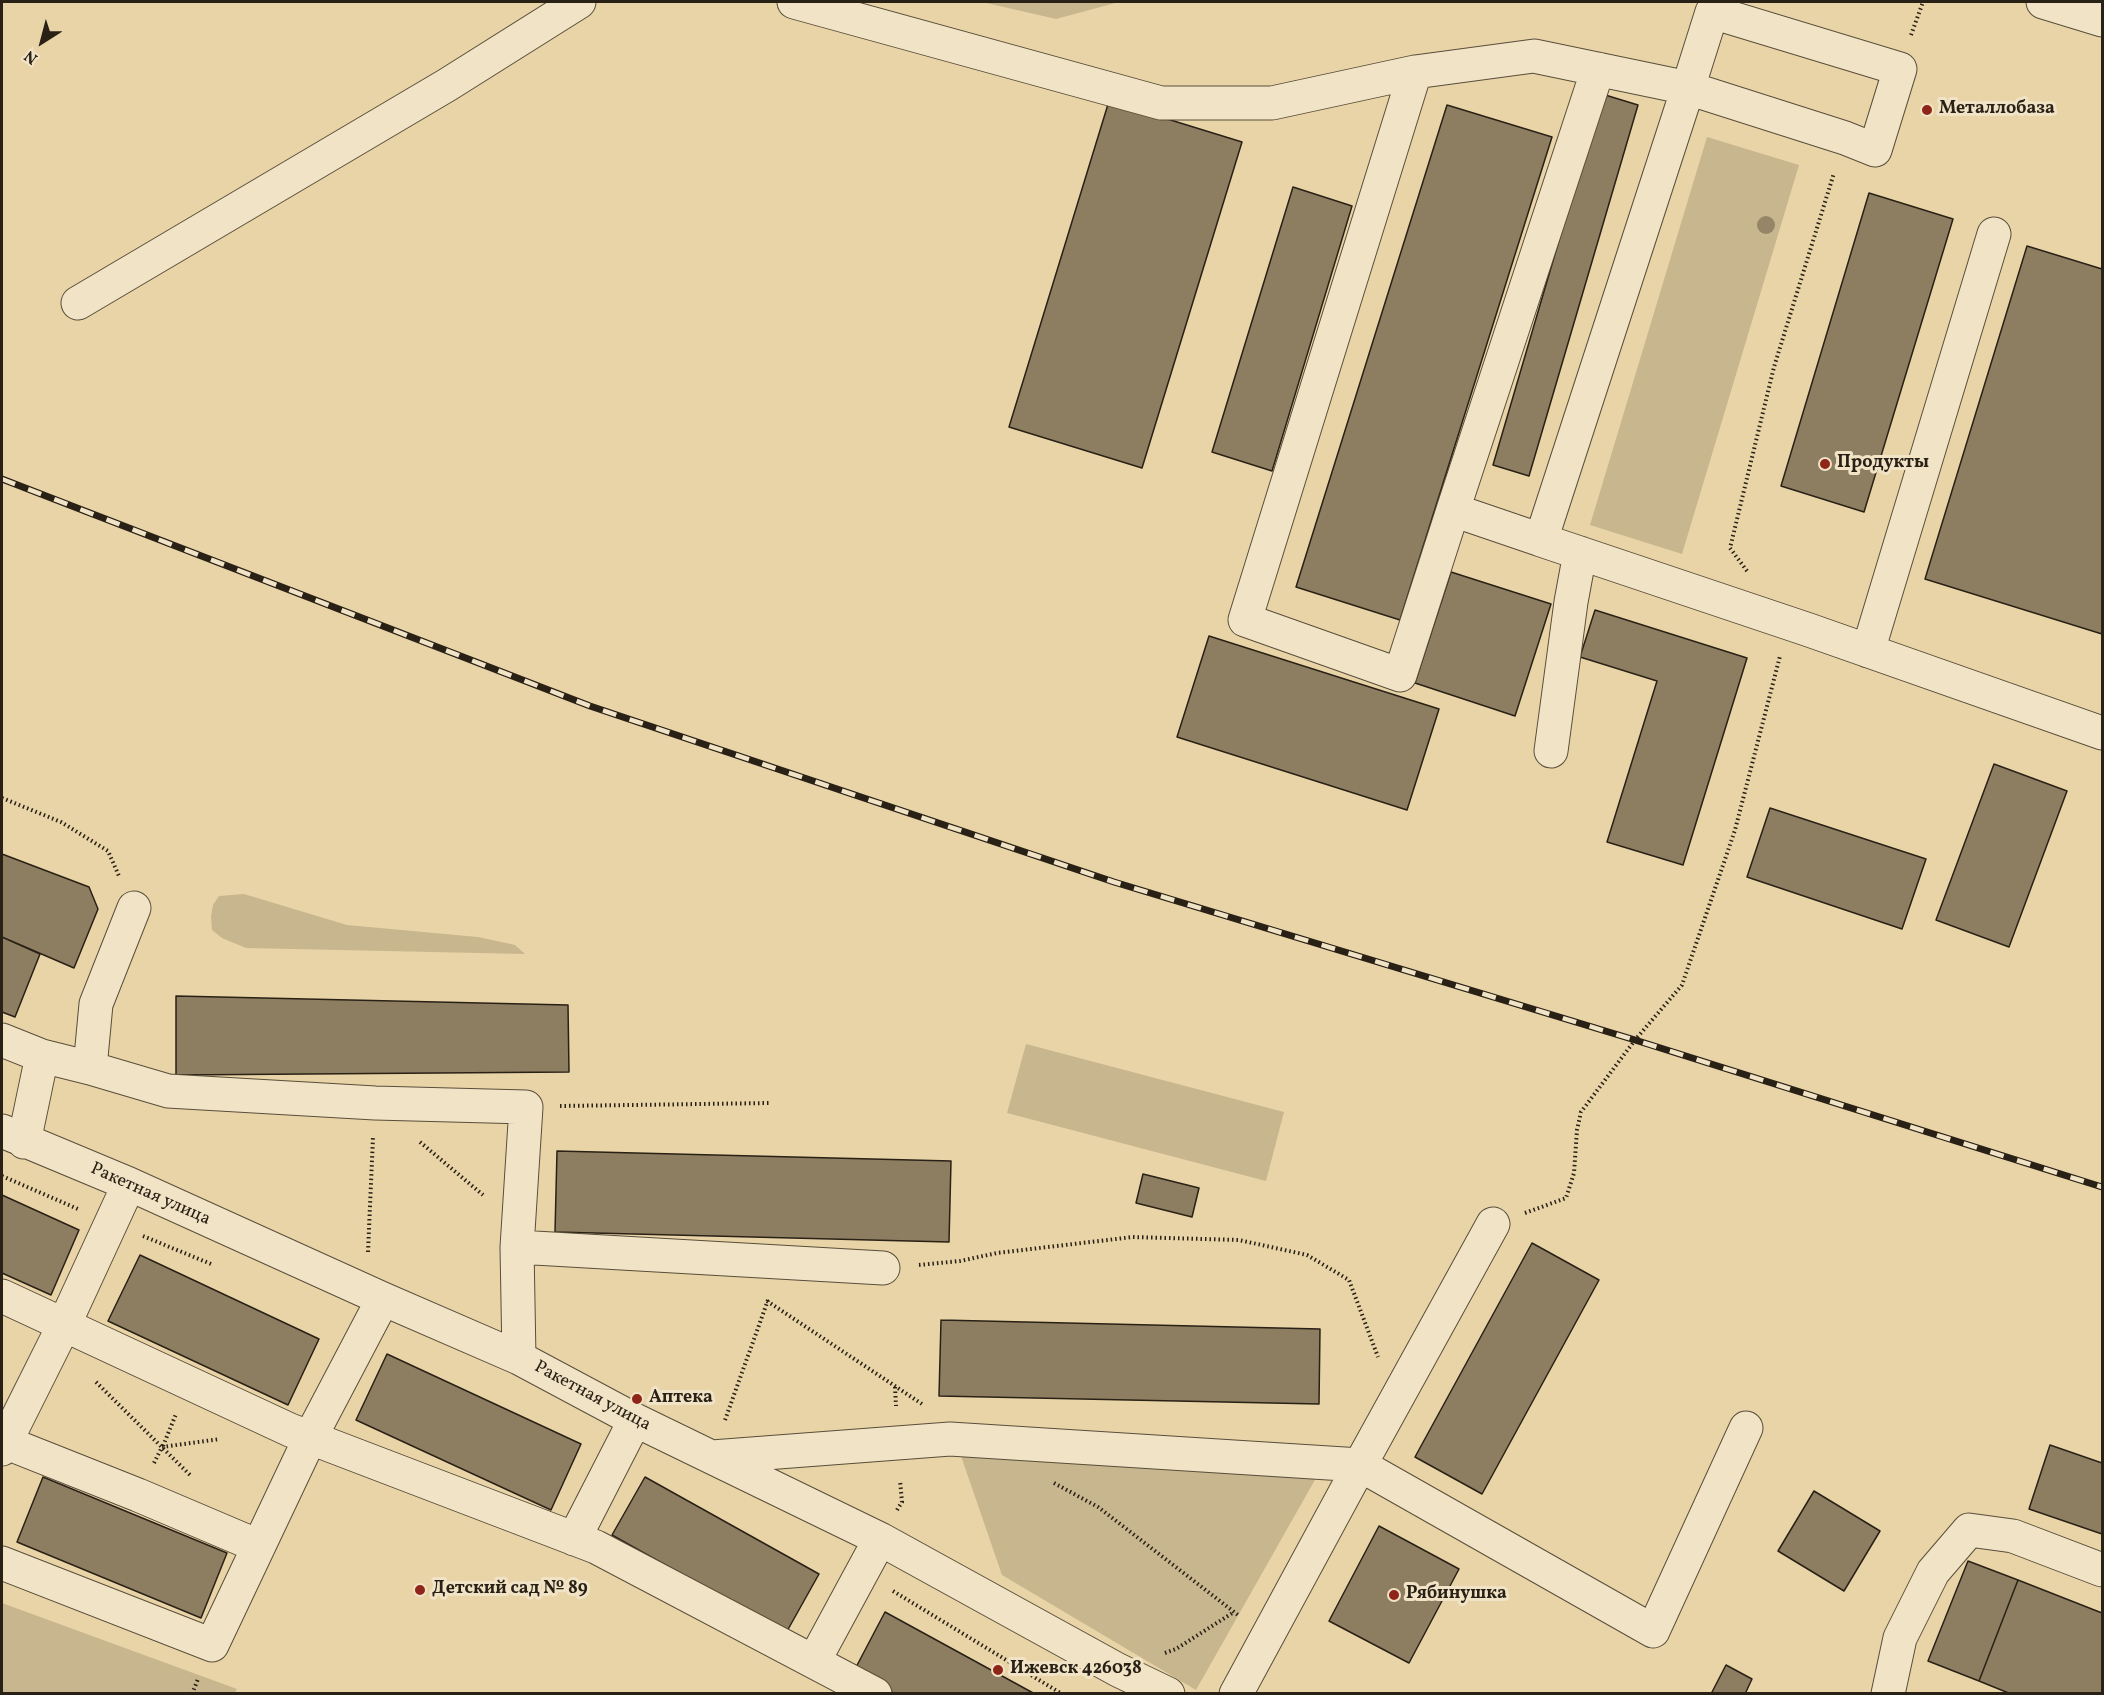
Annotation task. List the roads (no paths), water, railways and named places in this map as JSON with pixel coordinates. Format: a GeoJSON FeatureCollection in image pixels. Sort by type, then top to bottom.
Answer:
{"type":"FeatureCollection","features":[{"type":"Feature","properties":{"kind":"street"},"geometry":{"type":"LineString","coordinates":[[78,303],[437,91],[579,2]]}},
{"type":"Feature","properties":{"kind":"street"},"geometry":{"type":"LineString","coordinates":[[794,2],[1161,103],[1272,104],[1415,72],[1534,56],[1688,88],[1845,138],[1875,150],[1900,69],[1716,7],[1688,88],[1541,540]]}},
{"type":"Feature","properties":{"kind":"street"},"geometry":{"type":"LineString","coordinates":[[2043,2],[2103,20]]}},
{"type":"Feature","properties":{"kind":"street"},"geometry":{"type":"LineString","coordinates":[[1415,72],[1245,620],[1400,675],[1598,69]]}},
{"type":"Feature","properties":{"kind":"street"},"geometry":{"type":"LineString","coordinates":[[1868,651],[1994,234]]}},
{"type":"Feature","properties":{"kind":"street"},"geometry":{"type":"LineString","coordinates":[[1453,510],[2103,733]]}},
{"type":"Feature","properties":{"kind":"street"},"geometry":{"type":"LineString","coordinates":[[1551,751],[1571,602],[1580,553]]}},
{"type":"Feature","properties":{"kind":"street"},"geometry":{"type":"LineString","coordinates":[[90,1068],[96,1004],[134,908]]}},
{"type":"Feature","properties":{"kind":"street"},"geometry":{"type":"LineString","coordinates":[[2,1040],[42,1056],[168,1091],[375,1103],[526,1107],[517,1236],[519,1358]]}},
{"type":"Feature","properties":{"kind":"street"},"geometry":{"type":"LineString","coordinates":[[13,1137],[42,1056]]}},
{"type":"Feature","properties":{"kind":"street","name":"Ракетная улица"},"geometry":{"type":"LineString","coordinates":[[13,1137],[129,1184],[519,1358],[635,1420],[880,1539],[1111,1682],[1168,1694]]}},
{"type":"Feature","properties":{"kind":"street"},"geometry":{"type":"LineString","coordinates":[[129,1184],[60,1333],[3,1444],[138,1495],[258,1546]]}},
{"type":"Feature","properties":{"kind":"street"},"geometry":{"type":"LineString","coordinates":[[1236,1694],[1493,1224]]}},
{"type":"Feature","properties":{"kind":"street"},"geometry":{"type":"LineString","coordinates":[[517,1236],[782,1262],[883,1268]]}},
{"type":"Feature","properties":{"kind":"street"},"geometry":{"type":"LineString","coordinates":[[2,1563],[212,1645],[375,1295]]}},
{"type":"Feature","properties":{"kind":"street"},"geometry":{"type":"LineString","coordinates":[[2,1296],[60,1333],[310,1438],[596,1547],[875,1694]]}},
{"type":"Feature","properties":{"kind":"street"},"geometry":{"type":"LineString","coordinates":[[574,1539],[635,1420]]}},
{"type":"Feature","properties":{"kind":"street"},"geometry":{"type":"LineString","coordinates":[[711,1457],[950,1439],[1360,1465],[1653,1631],[1746,1428]]}},
{"type":"Feature","properties":{"kind":"street"},"geometry":{"type":"LineString","coordinates":[[1888,1694],[1900,1638],[1928,1581],[1933,1572],[1970,1530],[2013,1536],[2103,1570]]}},
{"type":"Feature","properties":{"kind":"street"},"geometry":{"type":"LineString","coordinates":[[814,1661],[880,1539]]}},
{"type":"Feature","properties":{"kind":"railway"},"geometry":{"type":"LineString","coordinates":[[2,479],[590,706],[1114,882],[1635,1040],[2102,1187]]}},
{"type":"Feature","properties":{"kind":"place","name":"Металлобаза"},"geometry":{"type":"Point","coordinates":[1927,110]}},
{"type":"Feature","properties":{"kind":"place","name":"Продукты"},"geometry":{"type":"Point","coordinates":[1825,464]}},
{"type":"Feature","properties":{"kind":"place","name":"Аптека"},"geometry":{"type":"Point","coordinates":[637,1399]}},
{"type":"Feature","properties":{"kind":"place","name":"Детский сад № 89"},"geometry":{"type":"Point","coordinates":[420,1590]}},
{"type":"Feature","properties":{"kind":"place","name":"Рябинушка"},"geometry":{"type":"Point","coordinates":[1394,1595]}},
{"type":"Feature","properties":{"kind":"place","name":"Ижевск 426038"},"geometry":{"type":"Point","coordinates":[998,1670]}}]}
